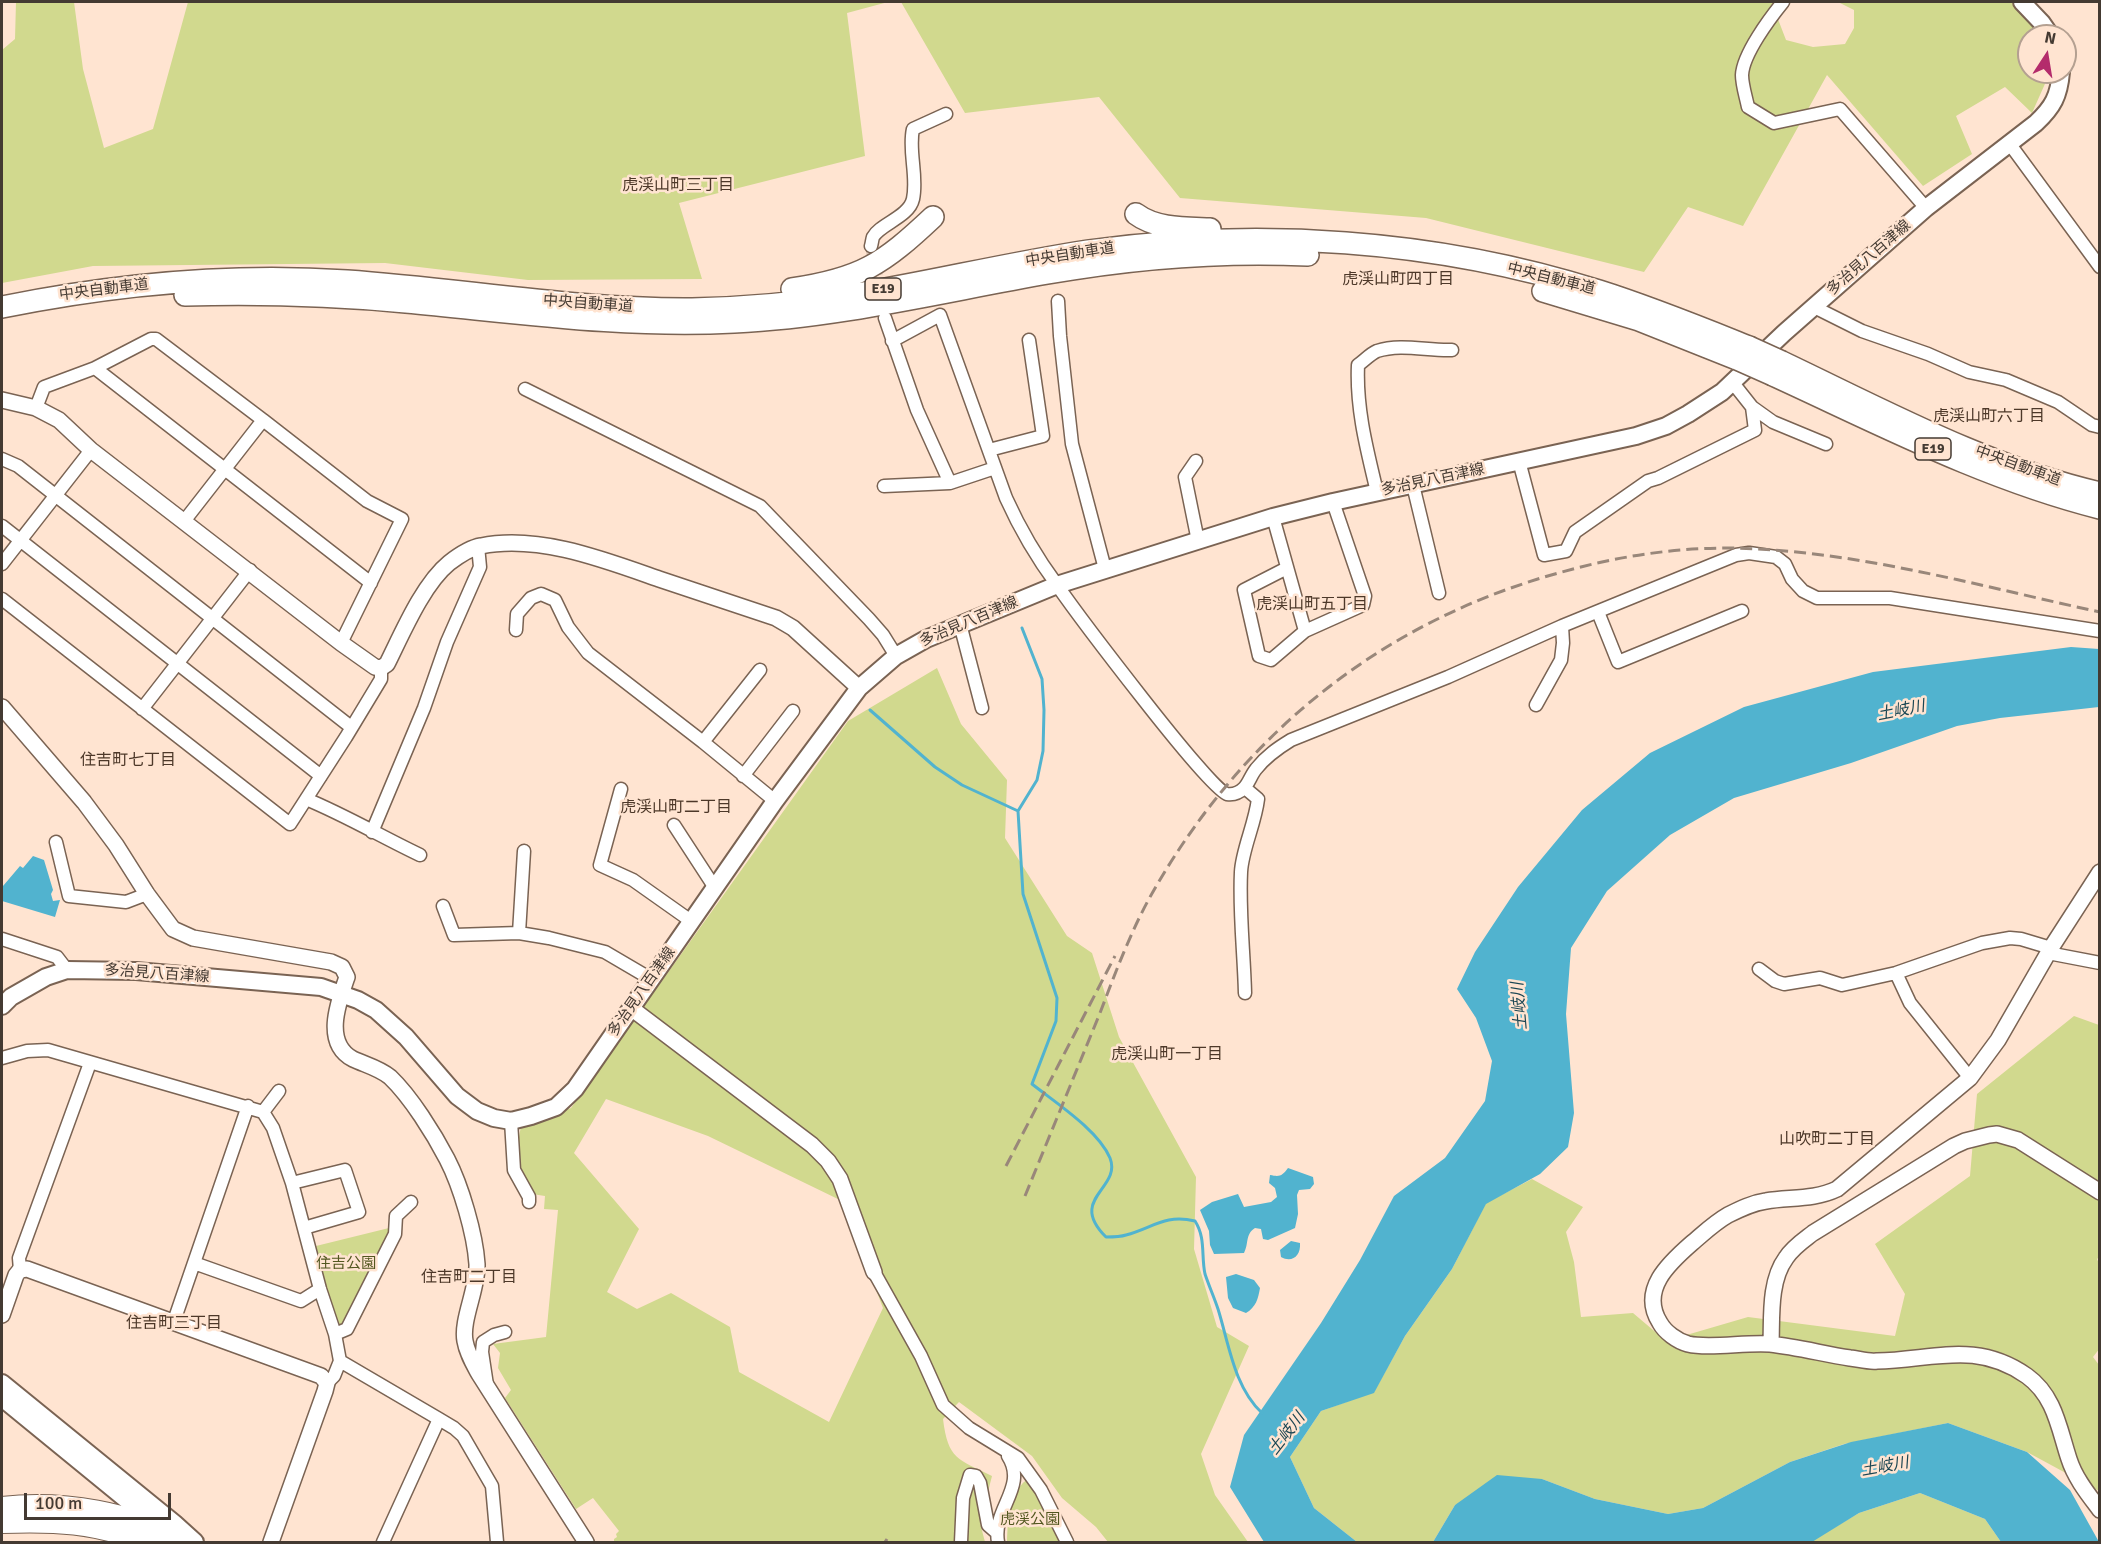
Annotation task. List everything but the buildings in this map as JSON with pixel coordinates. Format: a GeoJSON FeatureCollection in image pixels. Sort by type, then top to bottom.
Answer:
{"type":"FeatureCollection","features":[{"type":"Feature","properties":{"kind":"highway"},"geometry":{"type":"LineString","coordinates":[[1136,214],[1146,221],[1174,227],[1314,235],[1353,240],[1380,247]]}},
{"type":"Feature","properties":{"kind":"highway"},"geometry":{"type":"LineString","coordinates":[[534,299],[602,302],[681,300],[770,292],[835,282],[855,275],[885,259],[933,217]]}},
{"type":"Feature","properties":{"kind":"highway","name":"中央自動車道"},"geometry":{"type":"LineString","coordinates":[[2,307],[119,287],[231,279],[345,281],[648,308],[762,306],[854,294],[1044,258],[1138,245],[1234,239],[1277,239],[1380,247],[1471,260],[1575,284],[1643,305],[1777,369],[1919,443],[2037,491],[2100,508]]}},
{"type":"Feature","properties":{"kind":"highway","name":"中央自動車道"},"geometry":{"type":"LineString","coordinates":[[2,321],[121,301],[231,294],[364,298],[603,321],[689,324],[733,322],[793,318],[854,309],[1094,266],[1190,256],[1282,254],[1395,263],[1513,283],[1602,307],[1675,333],[1743,353]]}},
{"type":"Feature","properties":{"kind":"highway","name":"中央自動車道"},"geometry":{"type":"LineString","coordinates":[[1777,369],[1978,452],[2045,477],[2100,493]]}},
{"type":"Feature","properties":{"kind":"highway"},"geometry":{"type":"LineString","coordinates":[[2,1508],[40,1505],[97,1511],[147,1534]]}},
{"type":"Feature","properties":{"kind":"highway"},"geometry":{"type":"LineString","coordinates":[[2,1523],[36,1522],[94,1526],[187,1542]]}},
{"type":"Feature","properties":{"kind":"main road"},"geometry":{"type":"LineString","coordinates":[[2022,2],[2043,24]]}},
{"type":"Feature","properties":{"kind":"main road","name":"多治見八百津線"},"geometry":{"type":"LineString","coordinates":[[2,1006],[11,997],[46,977],[67,970],[136,970],[321,987],[358,1000],[376,1010],[405,1037],[458,1096],[477,1111],[494,1118],[510,1120],[531,1116],[556,1107],[575,1089],[775,801],[860,688],[896,656],[960,624],[1057,585],[1105,568],[1273,517],[1333,501],[1636,436],[1666,426],[1733,383],[1784,333],[1926,208],[2036,123],[2050,109],[2059,91],[2060,84]]}},
{"type":"Feature","properties":{"kind":"main road"},"geometry":{"type":"LineString","coordinates":[[2,1383],[174,1522],[195,1542]]}},
{"type":"Feature","properties":{"kind":"main road"},"geometry":{"type":"LineString","coordinates":[[2,1398],[139,1510],[147,1534],[163,1542]]}},
{"type":"Feature","properties":{"kind":"street"},"geometry":{"type":"LineString","coordinates":[[1783,2],[1751,50],[1742,74],[1748,107],[1774,123],[1840,108],[1926,208]]}},
{"type":"Feature","properties":{"kind":"street"},"geometry":{"type":"LineString","coordinates":[[871,246],[874,236],[902,215],[913,200],[910,140],[913,129],[946,114]]}},
{"type":"Feature","properties":{"kind":"street"},"geometry":{"type":"LineString","coordinates":[[2010,143],[2100,267]]}},
{"type":"Feature","properties":{"kind":"street"},"geometry":{"type":"LineString","coordinates":[[1058,301],[1072,444],[1105,568]]}},
{"type":"Feature","properties":{"kind":"street"},"geometry":{"type":"LineString","coordinates":[[1814,307],[1862,331],[1928,354],[1970,372],[2006,380],[2058,402],[2092,425],[2100,427]]}},
{"type":"Feature","properties":{"kind":"street"},"geometry":{"type":"LineString","coordinates":[[892,341],[940,315],[1006,498],[1018,525],[1057,585],[1184,750],[1216,787],[1225,794],[1237,793],[1245,788],[1263,761],[1291,740],[1448,677],[1562,626],[1736,555],[1749,553],[1776,557],[1785,564],[1792,579],[1803,591],[1817,598],[1890,598],[2100,631]]}},
{"type":"Feature","properties":{"kind":"street"},"geometry":{"type":"LineString","coordinates":[[885,318],[917,410],[950,483]]}},
{"type":"Feature","properties":{"kind":"street"},"geometry":{"type":"LineString","coordinates":[[36,408],[44,387],[95,368],[151,339],[156,339],[367,501],[402,519],[341,643]]}},
{"type":"Feature","properties":{"kind":"street"},"geometry":{"type":"LineString","coordinates":[[989,450],[1043,436],[1029,340]]}},
{"type":"Feature","properties":{"kind":"street"},"geometry":{"type":"LineString","coordinates":[[1377,492],[1362,432],[1357,388],[1358,365],[1376,351],[1405,347],[1435,351],[1452,350]]}},
{"type":"Feature","properties":{"kind":"street"},"geometry":{"type":"LineString","coordinates":[[95,368],[371,583]]}},
{"type":"Feature","properties":{"kind":"street"},"geometry":{"type":"LineString","coordinates":[[1733,383],[1752,408],[1773,422],[1826,444]]}},
{"type":"Feature","properties":{"kind":"street"},"geometry":{"type":"LineString","coordinates":[[525,389],[760,506],[876,627],[896,656]]}},
{"type":"Feature","properties":{"kind":"street"},"geometry":{"type":"LineString","coordinates":[[2,400],[36,408],[59,420],[91,450],[250,570],[341,643],[371,664],[381,668]]}},
{"type":"Feature","properties":{"kind":"street"},"geometry":{"type":"LineString","coordinates":[[1519,461],[1544,555],[1566,551],[1575,532],[1648,481],[1755,429],[1752,408]]}},
{"type":"Feature","properties":{"kind":"street"},"geometry":{"type":"LineString","coordinates":[[184,520],[263,420]]}},
{"type":"Feature","properties":{"kind":"street"},"geometry":{"type":"LineString","coordinates":[[2,564],[91,450]]}},
{"type":"Feature","properties":{"kind":"street"},"geometry":{"type":"LineString","coordinates":[[2,459],[18,466],[351,727]]}},
{"type":"Feature","properties":{"kind":"street"},"geometry":{"type":"LineString","coordinates":[[1196,461],[1185,477],[1197,541]]}},
{"type":"Feature","properties":{"kind":"street"},"geometry":{"type":"LineString","coordinates":[[884,486],[950,483],[995,468]]}},
{"type":"Feature","properties":{"kind":"street"},"geometry":{"type":"LineString","coordinates":[[1413,485],[1439,593]]}},
{"type":"Feature","properties":{"kind":"street"},"geometry":{"type":"LineString","coordinates":[[1287,567],[1244,590],[1259,656],[1271,660],[1305,631],[1363,605],[1365,596],[1333,501]]}},
{"type":"Feature","properties":{"kind":"street"},"geometry":{"type":"LineString","coordinates":[[1273,517],[1305,631]]}},
{"type":"Feature","properties":{"kind":"street"},"geometry":{"type":"LineString","coordinates":[[2,526],[321,776]]}},
{"type":"Feature","properties":{"kind":"street"},"geometry":{"type":"LineString","coordinates":[[381,668],[387,664],[435,576],[462,554],[478,546],[531,545],[580,552],[776,618],[793,628],[860,688]]}},
{"type":"Feature","properties":{"kind":"street"},"geometry":{"type":"LineString","coordinates":[[372,832],[424,708],[447,642],[480,567],[478,546]]}},
{"type":"Feature","properties":{"kind":"street"},"geometry":{"type":"LineString","coordinates":[[142,709],[250,570]]}},
{"type":"Feature","properties":{"kind":"street"},"geometry":{"type":"LineString","coordinates":[[516,630],[517,614],[531,598],[541,594],[555,600],[568,627],[588,653],[775,801]]}},
{"type":"Feature","properties":{"kind":"street"},"geometry":{"type":"LineString","coordinates":[[2,599],[290,824],[381,680],[381,668]]}},
{"type":"Feature","properties":{"kind":"street"},"geometry":{"type":"LineString","coordinates":[[1598,612],[1618,662],[1742,611]]}},
{"type":"Feature","properties":{"kind":"street"},"geometry":{"type":"LineString","coordinates":[[960,624],[982,708]]}},
{"type":"Feature","properties":{"kind":"street"},"geometry":{"type":"LineString","coordinates":[[1536,705],[1561,660],[1562,626]]}},
{"type":"Feature","properties":{"kind":"street"},"geometry":{"type":"LineString","coordinates":[[703,742],[760,670]]}},
{"type":"Feature","properties":{"kind":"street"},"geometry":{"type":"LineString","coordinates":[[2,707],[84,802],[173,929],[193,938],[331,962],[342,967],[347,977],[334,1030],[340,1050],[376,1068],[390,1078],[436,1138],[454,1172],[466,1212],[477,1265],[464,1338],[469,1355],[586,1542]]}},
{"type":"Feature","properties":{"kind":"street"},"geometry":{"type":"LineString","coordinates":[[744,776],[793,711]]}},
{"type":"Feature","properties":{"kind":"street"},"geometry":{"type":"LineString","coordinates":[[1245,788],[1258,800],[1256,815],[1240,869],[1245,993]]}},
{"type":"Feature","properties":{"kind":"street"},"geometry":{"type":"LineString","coordinates":[[621,789],[600,865],[633,880],[692,921]]}},
{"type":"Feature","properties":{"kind":"street"},"geometry":{"type":"LineString","coordinates":[[306,799],[420,855]]}},
{"type":"Feature","properties":{"kind":"street"},"geometry":{"type":"LineString","coordinates":[[674,825],[715,888]]}},
{"type":"Feature","properties":{"kind":"street"},"geometry":{"type":"LineString","coordinates":[[56,842],[69,896],[126,902],[147,894]]}},
{"type":"Feature","properties":{"kind":"street"},"geometry":{"type":"LineString","coordinates":[[519,933],[524,851]]}},
{"type":"Feature","properties":{"kind":"street"},"geometry":{"type":"LineString","coordinates":[[2097,880],[2050,951],[1993,1048],[1970,1078],[1837,1189],[1818,1197],[1767,1200],[1753,1204],[1714,1223],[1674,1259],[1659,1276],[1654,1289],[1653,1309],[1664,1329],[1687,1344],[1771,1344],[1874,1362],[1978,1354],[2005,1364],[2028,1377],[2047,1398],[2060,1424],[2070,1461],[2084,1488],[2100,1510]]}},
{"type":"Feature","properties":{"kind":"street"},"geometry":{"type":"LineString","coordinates":[[443,906],[454,935],[519,933],[605,952],[651,979]]}},
{"type":"Feature","properties":{"kind":"street"},"geometry":{"type":"LineString","coordinates":[[1759,969],[1775,981],[1784,984],[1820,978],[1842,985],[1896,973],[1982,943],[2010,938],[2021,939],[2050,951],[2100,963]]}},
{"type":"Feature","properties":{"kind":"street"},"geometry":{"type":"LineString","coordinates":[[2,939],[57,957],[67,970]]}},
{"type":"Feature","properties":{"kind":"street"},"geometry":{"type":"LineString","coordinates":[[1896,973],[1910,1003],[1970,1078]]}},
{"type":"Feature","properties":{"kind":"street"},"geometry":{"type":"LineString","coordinates":[[631,1008],[796,1131],[828,1161],[840,1179],[874,1272],[921,1356],[943,1405],[963,1423],[1018,1458],[1041,1490],[1067,1542]]}},
{"type":"Feature","properties":{"kind":"street"},"geometry":{"type":"LineString","coordinates":[[2,1058],[27,1051],[48,1050],[248,1106],[263,1112],[273,1128],[292,1183],[320,1289],[335,1334],[340,1361],[334,1376],[327,1383],[271,1542]]}},
{"type":"Feature","properties":{"kind":"street"},"geometry":{"type":"LineString","coordinates":[[20,1270],[18,1258],[90,1062]]}},
{"type":"Feature","properties":{"kind":"street"},"geometry":{"type":"LineString","coordinates":[[263,1112],[279,1091]]}},
{"type":"Feature","properties":{"kind":"street"},"geometry":{"type":"LineString","coordinates":[[174,1321],[248,1106]]}},
{"type":"Feature","properties":{"kind":"street"},"geometry":{"type":"LineString","coordinates":[[510,1120],[514,1170],[529,1197],[529,1202]]}},
{"type":"Feature","properties":{"kind":"street"},"geometry":{"type":"LineString","coordinates":[[1771,1344],[1776,1276],[1786,1257],[1794,1248],[1814,1233],[1965,1141],[1997,1134],[2018,1140],[2100,1192]]}},
{"type":"Feature","properties":{"kind":"street"},"geometry":{"type":"LineString","coordinates":[[292,1183],[345,1170],[359,1212],[304,1228]]}},
{"type":"Feature","properties":{"kind":"street"},"geometry":{"type":"LineString","coordinates":[[335,1334],[346,1329],[395,1234],[396,1216],[411,1202]]}},
{"type":"Feature","properties":{"kind":"street"},"geometry":{"type":"LineString","coordinates":[[194,1263],[300,1301],[320,1289]]}},
{"type":"Feature","properties":{"kind":"street"},"geometry":{"type":"LineString","coordinates":[[2,1315],[16,1275],[20,1270],[27,1269],[174,1321],[321,1377],[327,1383]]}},
{"type":"Feature","properties":{"kind":"street"},"geometry":{"type":"LineString","coordinates":[[487,1386],[483,1342],[505,1332]]}},
{"type":"Feature","properties":{"kind":"street"},"geometry":{"type":"LineString","coordinates":[[340,1361],[454,1428],[463,1436],[492,1486],[497,1542]]}},
{"type":"Feature","properties":{"kind":"street"},"geometry":{"type":"LineString","coordinates":[[383,1542],[439,1419]]}},
{"type":"Feature","properties":{"kind":"street"},"geometry":{"type":"LineString","coordinates":[[997,1537],[1004,1504],[1015,1480],[1014,1466],[1001,1448]]}},
{"type":"Feature","properties":{"kind":"street"},"geometry":{"type":"LineString","coordinates":[[961,1542],[963,1498],[970,1475],[976,1476],[980,1483],[988,1525],[997,1537]]}},
{"type":"Feature","properties":{"kind":"street"},"geometry":{"type":"LineString","coordinates":[[1015,1480],[1025,1475],[1032,1477]]}},
{"type":"Feature","properties":{"kind":"green space"},"geometry":{"type":"Polygon","coordinates":[[[16,2],[74,2],[83,69],[104,148],[153,129],[188,2],[888,2],[847,13],[865,156],[679,203],[702,279],[528,280],[385,263],[93,266],[2,283],[2,50],[15,39],[16,2]]]}},
{"type":"Feature","properties":{"kind":"green space"},"geometry":{"type":"Polygon","coordinates":[[[901,2],[1787,2],[1776,14],[1786,40],[1813,47],[1845,44],[1854,28],[1854,10],[1838,2],[2011,2],[2034,24],[2017,24],[2017,84],[2045,84],[2032,113],[2005,87],[1956,116],[1972,154],[1923,186],[1827,75],[1743,226],[1688,207],[1644,272],[1426,218],[1180,198],[1099,97],[965,113],[901,2]]]}},
{"type":"Feature","properties":{"kind":"green space"},"geometry":{"type":"Polygon","coordinates":[[[937,668],[961,724],[1007,780],[1005,838],[1067,936],[1092,953],[1119,1037],[1196,1177],[1194,1249],[1217,1327],[1249,1346],[1201,1454],[1215,1495],[1248,1542],[1108,1542],[1096,1527],[1062,1498],[1032,1456],[959,1402],[943,1419],[945,1433],[952,1451],[957,1456],[992,1476],[980,1523],[985,1542],[614,1542],[619,1531],[593,1498],[576,1509],[505,1398],[511,1390],[498,1368],[500,1353],[493,1344],[546,1337],[558,1210],[544,1209],[545,1196],[532,1194],[517,1168],[517,1148],[521,1126],[571,1108],[848,721],[937,668]],[[606,1099],[574,1153],[639,1229],[607,1292],[637,1309],[671,1293],[730,1327],[739,1372],[829,1422],[883,1308],[842,1201],[708,1136],[606,1099]]]}},
{"type":"Feature","properties":{"kind":"green space"},"geometry":{"type":"Polygon","coordinates":[[[2074,1016],[2099,1025],[2100,1256],[2097,1259],[2100,1266],[2100,1348],[2093,1357],[2099,1365],[2099,1491],[2027,1452],[1948,1423],[1844,1444],[1790,1462],[1703,1508],[1668,1514],[1595,1499],[1542,1479],[1455,1505],[1433,1542],[1357,1542],[1314,1508],[1290,1457],[1321,1411],[1374,1392],[1405,1336],[1452,1269],[1486,1203],[1532,1179],[1583,1207],[1566,1232],[1574,1262],[1581,1317],[1633,1313],[1666,1341],[1748,1317],[1895,1336],[1905,1294],[1875,1244],[1970,1176],[1977,1094],[2074,1016]]]}},
{"type":"Feature","properties":{"kind":"green space","name":"住吉公園"},"geometry":{"type":"Polygon","coordinates":[[[389,1228],[390,1234],[343,1326],[336,1324],[316,1246],[389,1228]]]}},
{"type":"Feature","properties":{"kind":"green space","name":"虎渓公園"},"geometry":{"type":"Polygon","coordinates":[[[1031,1477],[1064,1542],[1007,1542],[1009,1515],[1014,1497],[1023,1483],[1031,1477]]]}},
{"type":"Feature","properties":{"kind":"green space"},"geometry":{"type":"Polygon","coordinates":[[[1920,1493],[1985,1519],[2001,1542],[1810,1542],[1859,1513],[1920,1493]]]}},
{"type":"Feature","properties":{"kind":"water","name":"土岐川"},"geometry":{"type":"Polygon","coordinates":[[[2071,647],[2099,649],[2099,707],[2000,718],[1957,726],[1851,763],[1734,798],[1670,835],[1607,891],[1571,948],[1566,1014],[1574,1113],[1568,1147],[1540,1174],[1486,1204],[1452,1269],[1405,1336],[1374,1393],[1321,1411],[1290,1457],[1314,1508],[1357,1542],[1264,1542],[1230,1487],[1244,1435],[1321,1323],[1360,1260],[1394,1196],[1445,1158],[1485,1101],[1492,1061],[1476,1018],[1457,989],[1475,952],[1518,887],[1582,810],[1650,753],[1744,707],[1873,672],[2071,647]]]}},
{"type":"Feature","properties":{"kind":"water"},"geometry":{"type":"Polygon","coordinates":[[[33,856],[44,860],[53,890],[51,894],[53,901],[60,900],[55,917],[2,901],[2,886],[20,866],[23,868],[33,856]]]}},
{"type":"Feature","properties":{"kind":"water"},"geometry":{"type":"Polygon","coordinates":[[[1288,1168],[1313,1177],[1314,1184],[1310,1189],[1299,1190],[1295,1228],[1268,1240],[1263,1239],[1261,1229],[1255,1228],[1248,1236],[1244,1253],[1214,1254],[1210,1245],[1209,1231],[1200,1210],[1212,1202],[1238,1194],[1244,1207],[1271,1202],[1277,1197],[1275,1188],[1269,1183],[1270,1175],[1280,1175],[1288,1168]]]}},
{"type":"Feature","properties":{"kind":"water"},"geometry":{"type":"Polygon","coordinates":[[[1291,1241],[1300,1243],[1299,1252],[1292,1259],[1285,1259],[1281,1257],[1280,1250],[1291,1241]]]}},
{"type":"Feature","properties":{"kind":"water"},"geometry":{"type":"Polygon","coordinates":[[[1236,1274],[1254,1280],[1260,1288],[1256,1302],[1246,1313],[1233,1308],[1228,1298],[1226,1277],[1236,1274]]]}},
{"type":"Feature","properties":{"kind":"water","name":"土岐川"},"geometry":{"type":"Polygon","coordinates":[[[1948,1423],[2027,1452],[2070,1490],[2099,1542],[2001,1542],[1985,1519],[1920,1493],[1859,1513],[1812,1542],[1433,1542],[1455,1505],[1497,1475],[1542,1479],[1595,1499],[1668,1514],[1703,1508],[1790,1462],[1851,1442],[1948,1423]]]}},
{"type":"Feature","properties":{"kind":"waterway"},"geometry":{"type":"LineString","coordinates":[[1022,628],[1042,679],[1044,710],[1043,751],[1037,780],[1018,811],[1023,894],[1057,998],[1056,1021],[1032,1084],[1086,1127],[1110,1158],[1112,1169],[1093,1203],[1092,1213],[1095,1224],[1106,1237],[1124,1236],[1175,1219],[1195,1221],[1201,1234],[1205,1274],[1234,1364],[1245,1391],[1262,1413]]}},
{"type":"Feature","properties":{"kind":"waterway"},"geometry":{"type":"LineString","coordinates":[[870,710],[935,767],[962,785],[1018,811]]}},
{"type":"Feature","properties":{"kind":"tunnel"},"geometry":{"type":"LineString","coordinates":[[871,246],[881,295]]}},
{"type":"Feature","properties":{"kind":"railway"},"geometry":{"type":"LineString","coordinates":[[1025,1196],[1131,935],[1154,890],[1190,833],[1231,780],[1276,732],[1326,689],[1379,652],[1436,620],[1497,593],[1562,572],[1610,560],[1659,552],[1709,548],[1801,552],[1887,565],[2100,612]]}},
{"type":"Feature","properties":{"kind":"railway"},"geometry":{"type":"LineString","coordinates":[[1006,1166],[1115,956]]}},
{"type":"Feature","properties":{"kind":"district","name":"虎渓山町三丁目"},"geometry":{"type":"Point","coordinates":[678,186]}},
{"type":"Feature","properties":{"kind":"district","name":"虎渓山町四丁目"},"geometry":{"type":"Point","coordinates":[1398,280]}},
{"type":"Feature","properties":{"kind":"district","name":"虎渓山町六丁目"},"geometry":{"type":"Point","coordinates":[1989,417]}},
{"type":"Feature","properties":{"kind":"district","name":"虎渓山町五丁目"},"geometry":{"type":"Point","coordinates":[1312,605]}},
{"type":"Feature","properties":{"kind":"district","name":"住吉町七丁目"},"geometry":{"type":"Point","coordinates":[128,761]}},
{"type":"Feature","properties":{"kind":"district","name":"虎渓山町二丁目"},"geometry":{"type":"Point","coordinates":[676,808]}},
{"type":"Feature","properties":{"kind":"district","name":"虎渓山町一丁目"},"geometry":{"type":"Point","coordinates":[1167,1055]}},
{"type":"Feature","properties":{"kind":"district","name":"山吹町二丁目"},"geometry":{"type":"Point","coordinates":[1827,1140]}},
{"type":"Feature","properties":{"kind":"district","name":"住吉町二丁目"},"geometry":{"type":"Point","coordinates":[469,1278]}},
{"type":"Feature","properties":{"kind":"district","name":"住吉町三丁目"},"geometry":{"type":"Point","coordinates":[174,1324]}}]}
